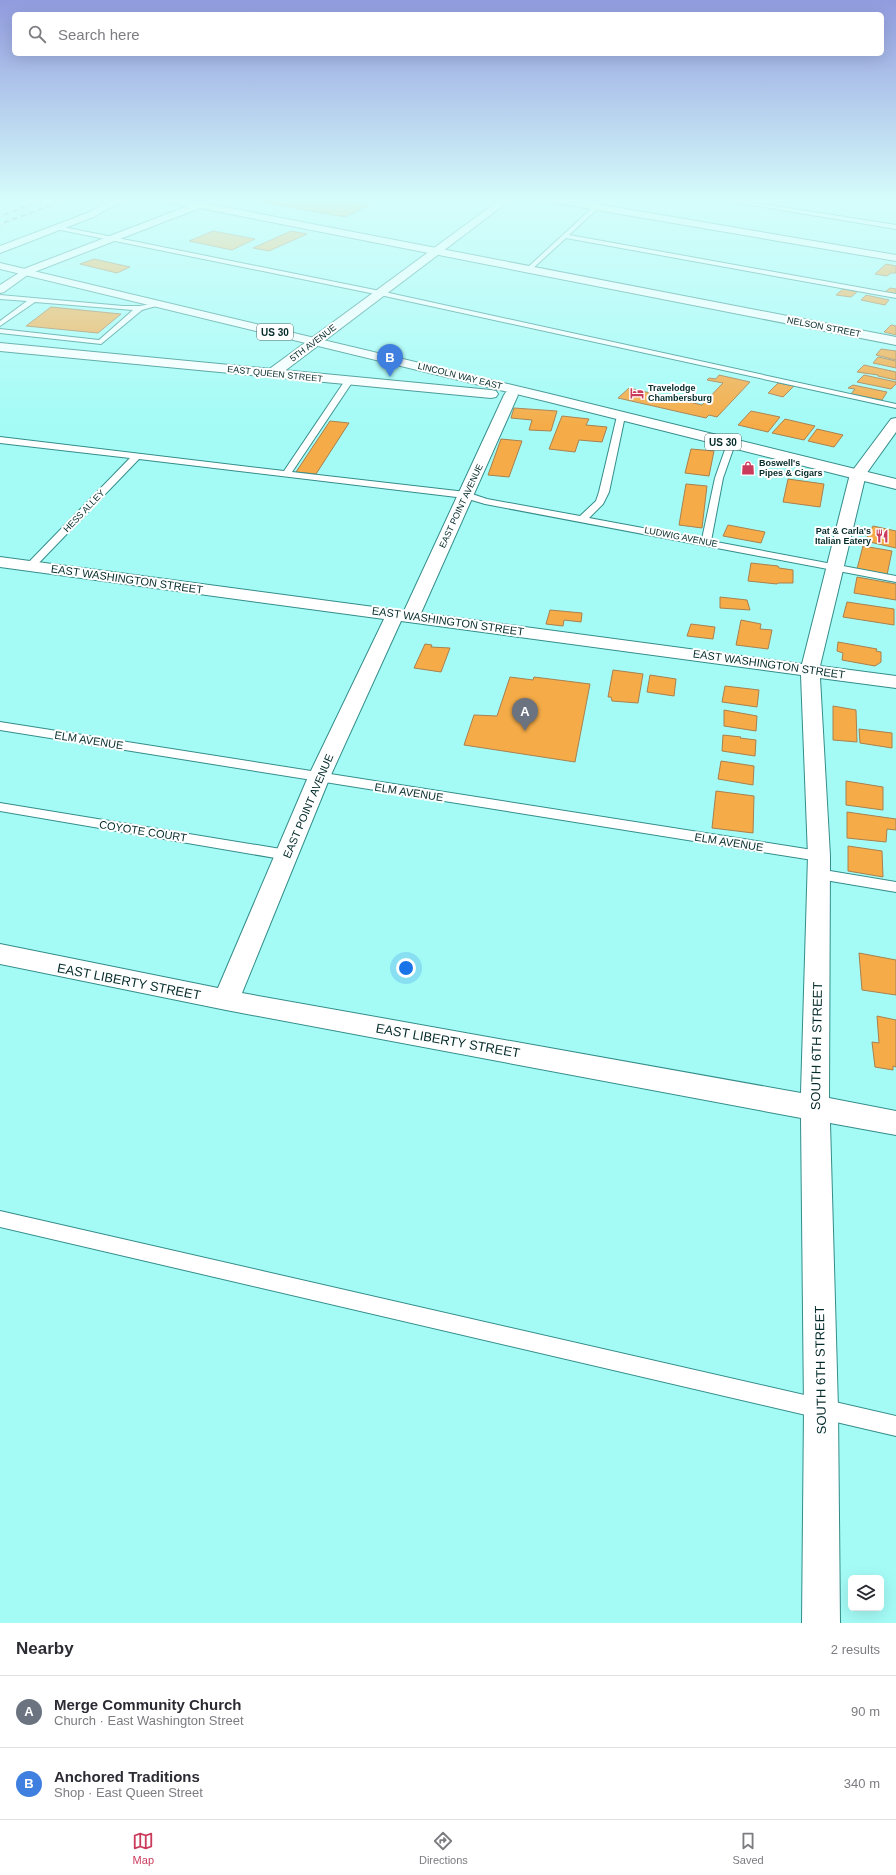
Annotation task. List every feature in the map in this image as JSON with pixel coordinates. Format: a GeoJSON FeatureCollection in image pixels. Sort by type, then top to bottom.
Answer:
{"type":"FeatureCollection","features":[{"type":"Feature","properties":{"kind":"main road"},"geometry":{"type":"LineString","coordinates":[[0,290],[23,274]]}},
{"type":"Feature","properties":{"kind":"main road","name":"LINCOLN WAY EAST"},"geometry":{"type":"LineString","coordinates":[[32,274],[550,398],[896,484]]}},
{"type":"Feature","properties":{"kind":"main road","name":"5TH AVENUE"},"geometry":{"type":"LineString","coordinates":[[273,374],[406,274]]}},
{"type":"Feature","properties":{"kind":"main road","name":"NELSON STREET"},"geometry":{"type":"LineString","coordinates":[[553,274],[896,341]]}},
{"type":"Feature","properties":{"kind":"main road","name":"EAST QUEEN STREET"},"geometry":{"type":"LineString","coordinates":[[0,347],[422,389],[550,398]]}},
{"type":"Feature","properties":{"kind":"main road"},"geometry":{"type":"LineString","coordinates":[[422,389],[433,370]]}},
{"type":"Feature","properties":{"kind":"main road","name":"EAST POINT AVENUE"},"geometry":{"type":"LineString","coordinates":[[226,1000],[319,778],[466,495],[511,396]]}},
{"type":"Feature","properties":{"kind":"main road"},"geometry":{"type":"LineString","coordinates":[[858,474],[896,422]]}},
{"type":"Feature","properties":{"kind":"main road","name":"SOUTH 6TH STREET"},"geometry":{"type":"LineString","coordinates":[[821,1623],[821,1409],[815,1107],[818,865],[810,670],[833,567],[858,474]]}},
{"type":"Feature","properties":{"kind":"main road","name":"EAST WASHINGTON STREET"},"geometry":{"type":"LineString","coordinates":[[0,562],[896,682]]}},
{"type":"Feature","properties":{"kind":"main road","name":"EAST LIBERTY STREET"},"geometry":{"type":"LineString","coordinates":[[0,954],[226,1000],[896,1123]]}},
{"type":"Feature","properties":{"kind":"lane"},"geometry":{"type":"LineString","coordinates":[[284,274],[380,293],[896,406]]}},
{"type":"Feature","properties":{"kind":"lane"},"geometry":{"type":"LineString","coordinates":[[773,274],[896,296]]}},
{"type":"Feature","properties":{"kind":"lane"},"geometry":{"type":"LineString","coordinates":[[0,297],[140,308],[160,304]]}},
{"type":"Feature","properties":{"kind":"lane"},"geometry":{"type":"LineString","coordinates":[[0,324],[34,300]]}},
{"type":"Feature","properties":{"kind":"lane"},"geometry":{"type":"LineString","coordinates":[[0,331],[101,342],[140,308]]}},
{"type":"Feature","properties":{"kind":"lane"},"geometry":{"type":"LineString","coordinates":[[286,474],[349,381]]}},
{"type":"Feature","properties":{"kind":"lane"},"geometry":{"type":"LineString","coordinates":[[583,519],[600,502],[604,492],[621,416]]}},
{"type":"Feature","properties":{"kind":"lane"},"geometry":{"type":"LineString","coordinates":[[0,440],[466,495]]}},
{"type":"Feature","properties":{"kind":"lane"},"geometry":{"type":"LineString","coordinates":[[706,542],[719,478],[731,444]]}},
{"type":"Feature","properties":{"kind":"lane","name":"HESS ALLEY"},"geometry":{"type":"LineString","coordinates":[[30,566],[137,456]]}},
{"type":"Feature","properties":{"kind":"lane","name":"LUDWIG AVENUE"},"geometry":{"type":"LineString","coordinates":[[466,495],[896,579]]}},
{"type":"Feature","properties":{"kind":"lane","name":"ELM AVENUE"},"geometry":{"type":"LineString","coordinates":[[0,726],[319,778],[818,865],[896,887]]}},
{"type":"Feature","properties":{"kind":"lane","name":"COYOTE COURT"},"geometry":{"type":"LineString","coordinates":[[0,807],[287,855]]}},
{"type":"Feature","properties":{"kind":"lane"},"geometry":{"type":"LineString","coordinates":[[0,1219],[896,1426]]}},
{"type":"Feature","properties":{"kind":"building"},"geometry":{"type":"Polygon","coordinates":[[[875,274],[890,274],[887,276],[875,274]]]}},
{"type":"Feature","properties":{"kind":"building"},"geometry":{"type":"Polygon","coordinates":[[[890,288],[896,289],[896,294],[885,292],[890,288]]]}},
{"type":"Feature","properties":{"kind":"building"},"geometry":{"type":"Polygon","coordinates":[[[843,289],[857,292],[851,297],[836,295],[843,289]]]}},
{"type":"Feature","properties":{"kind":"building"},"geometry":{"type":"Polygon","coordinates":[[[866,295],[889,300],[885,305],[861,300],[866,295]]]}},
{"type":"Feature","properties":{"kind":"building"},"geometry":{"type":"Polygon","coordinates":[[[51,307],[121,314],[98,333],[26,326],[51,307]]]}},
{"type":"Feature","properties":{"kind":"building"},"geometry":{"type":"Polygon","coordinates":[[[891,325],[896,326],[896,335],[884,332],[891,325]]]}},
{"type":"Feature","properties":{"kind":"building"},"geometry":{"type":"Polygon","coordinates":[[[881,349],[896,351],[896,360],[876,355],[881,349]]]}},
{"type":"Feature","properties":{"kind":"building"},"geometry":{"type":"Polygon","coordinates":[[[878,357],[896,361],[896,368],[873,363],[878,357]]]}},
{"type":"Feature","properties":{"kind":"building"},"geometry":{"type":"Polygon","coordinates":[[[864,365],[896,372],[896,380],[878,375],[857,372],[864,365]]]}},
{"type":"Feature","properties":{"kind":"building","name":"Travelodge Chambersburg"},"geometry":{"type":"Polygon","coordinates":[[[719,375],[750,382],[717,417],[709,415],[706,418],[618,398],[629,388],[702,405],[723,383],[707,380],[709,378],[716,379],[719,375]]]}},
{"type":"Feature","properties":{"kind":"building"},"geometry":{"type":"Polygon","coordinates":[[[864,375],[896,382],[896,384],[891,389],[857,382],[864,375]]]}},
{"type":"Feature","properties":{"kind":"building"},"geometry":{"type":"Polygon","coordinates":[[[778,383],[794,386],[783,397],[768,393],[778,383]]]}},
{"type":"Feature","properties":{"kind":"building"},"geometry":{"type":"Polygon","coordinates":[[[853,385],[887,392],[882,400],[851,394],[855,389],[848,388],[853,385]]]}},
{"type":"Feature","properties":{"kind":"building"},"geometry":{"type":"Polygon","coordinates":[[[514,408],[557,411],[551,431],[529,430],[532,420],[511,418],[514,408]]]}},
{"type":"Feature","properties":{"kind":"building"},"geometry":{"type":"Polygon","coordinates":[[[751,411],[780,417],[768,432],[738,425],[751,411]]]}},
{"type":"Feature","properties":{"kind":"building"},"geometry":{"type":"Polygon","coordinates":[[[562,416],[589,419],[586,425],[607,427],[602,442],[579,440],[575,452],[549,449],[562,416]]]}},
{"type":"Feature","properties":{"kind":"building"},"geometry":{"type":"Polygon","coordinates":[[[785,419],[815,426],[804,440],[772,433],[785,419]]]}},
{"type":"Feature","properties":{"kind":"building"},"geometry":{"type":"Polygon","coordinates":[[[330,421],[349,423],[316,474],[296,472],[330,421]]]}},
{"type":"Feature","properties":{"kind":"building"},"geometry":{"type":"Polygon","coordinates":[[[817,429],[843,435],[834,447],[808,441],[817,429]]]}},
{"type":"Feature","properties":{"kind":"building"},"geometry":{"type":"Polygon","coordinates":[[[501,439],[522,441],[509,477],[488,475],[501,439]]]}},
{"type":"Feature","properties":{"kind":"building"},"geometry":{"type":"Polygon","coordinates":[[[691,449],[714,451],[709,476],[685,473],[691,449]]]}},
{"type":"Feature","properties":{"kind":"building"},"geometry":{"type":"Polygon","coordinates":[[[788,479],[824,484],[820,507],[783,502],[788,479]]]}},
{"type":"Feature","properties":{"kind":"building"},"geometry":{"type":"Polygon","coordinates":[[[686,484],[707,486],[702,528],[679,525],[686,484]]]}},
{"type":"Feature","properties":{"kind":"building"},"geometry":{"type":"Polygon","coordinates":[[[728,525],[765,532],[761,543],[723,536],[728,525]]]}},
{"type":"Feature","properties":{"kind":"building","name":"Pat & Carla's Italian Eatery"},"geometry":{"type":"Polygon","coordinates":[[[873,526],[896,531],[896,548],[865,541],[873,526]]]}},
{"type":"Feature","properties":{"kind":"building"},"geometry":{"type":"Polygon","coordinates":[[[863,546],[892,551],[887,575],[857,569],[863,546]]]}},
{"type":"Feature","properties":{"kind":"building"},"geometry":{"type":"Polygon","coordinates":[[[751,563],[778,566],[779,568],[793,570],[793,583],[777,584],[748,581],[751,563]]]}},
{"type":"Feature","properties":{"kind":"building"},"geometry":{"type":"Polygon","coordinates":[[[857,577],[896,584],[896,600],[854,593],[857,577]]]}},
{"type":"Feature","properties":{"kind":"building"},"geometry":{"type":"Polygon","coordinates":[[[720,597],[747,600],[750,610],[720,608],[720,597]]]}},
{"type":"Feature","properties":{"kind":"building"},"geometry":{"type":"Polygon","coordinates":[[[847,602],[894,609],[894,625],[843,617],[847,602]]]}},
{"type":"Feature","properties":{"kind":"building"},"geometry":{"type":"Polygon","coordinates":[[[550,610],[582,613],[581,622],[564,620],[563,626],[546,624],[550,610]]]}},
{"type":"Feature","properties":{"kind":"building"},"geometry":{"type":"Polygon","coordinates":[[[741,620],[761,624],[760,629],[772,630],[768,649],[736,645],[741,620]]]}},
{"type":"Feature","properties":{"kind":"building"},"geometry":{"type":"Polygon","coordinates":[[[691,624],[715,627],[713,639],[687,636],[691,624]]]}},
{"type":"Feature","properties":{"kind":"building"},"geometry":{"type":"Polygon","coordinates":[[[838,642],[877,649],[876,651],[881,652],[881,662],[875,666],[842,660],[843,653],[837,651],[838,642]]]}},
{"type":"Feature","properties":{"kind":"building"},"geometry":{"type":"Polygon","coordinates":[[[425,644],[432,645],[431,647],[450,648],[441,672],[414,668],[425,644]]]}},
{"type":"Feature","properties":{"kind":"building"},"geometry":{"type":"Polygon","coordinates":[[[613,670],[643,674],[638,703],[612,701],[611,697],[608,697],[613,670]]]}},
{"type":"Feature","properties":{"kind":"building"},"geometry":{"type":"Polygon","coordinates":[[[650,675],[676,679],[674,696],[647,692],[650,675]]]}},
{"type":"Feature","properties":{"kind":"building"},"geometry":{"type":"Polygon","coordinates":[[[510,677],[533,680],[534,677],[590,684],[575,762],[464,745],[474,715],[497,716],[510,677]]]}},
{"type":"Feature","properties":{"kind":"building"},"geometry":{"type":"Polygon","coordinates":[[[725,686],[759,690],[757,707],[722,702],[725,686]]]}},
{"type":"Feature","properties":{"kind":"building"},"geometry":{"type":"Polygon","coordinates":[[[833,706],[856,710],[857,742],[833,740],[833,706]]]}},
{"type":"Feature","properties":{"kind":"building"},"geometry":{"type":"Polygon","coordinates":[[[724,710],[757,716],[756,731],[724,726],[724,710]]]}},
{"type":"Feature","properties":{"kind":"building"},"geometry":{"type":"Polygon","coordinates":[[[859,729],[892,733],[892,748],[860,743],[859,729]]]}},
{"type":"Feature","properties":{"kind":"building"},"geometry":{"type":"Polygon","coordinates":[[[723,735],[756,740],[755,756],[722,751],[723,735]]]}},
{"type":"Feature","properties":{"kind":"building"},"geometry":{"type":"Polygon","coordinates":[[[721,761],[754,766],[753,785],[718,779],[721,761]]]}},
{"type":"Feature","properties":{"kind":"building"},"geometry":{"type":"Polygon","coordinates":[[[846,781],[883,787],[883,810],[846,805],[846,781]]]}},
{"type":"Feature","properties":{"kind":"building"},"geometry":{"type":"Polygon","coordinates":[[[716,791],[754,796],[753,833],[712,828],[716,791]]]}},
{"type":"Feature","properties":{"kind":"building"},"geometry":{"type":"Polygon","coordinates":[[[847,812],[896,819],[896,830],[887,829],[886,842],[847,838],[847,812]]]}},
{"type":"Feature","properties":{"kind":"building"},"geometry":{"type":"Polygon","coordinates":[[[848,846],[882,851],[883,877],[848,871],[848,846]]]}},
{"type":"Feature","properties":{"kind":"building"},"geometry":{"type":"Polygon","coordinates":[[[859,953],[896,960],[896,995],[862,990],[859,953]]]}},
{"type":"Feature","properties":{"kind":"building"},"geometry":{"type":"Polygon","coordinates":[[[877,1016],[896,1020],[896,1067],[893,1066],[893,1070],[875,1067],[872,1042],[879,1043],[877,1016]]]}},
{"type":"Feature","properties":{"kind":"place","name":"Anchored Traditions"},"geometry":{"type":"Point","coordinates":[390,377]}},
{"type":"Feature","properties":{"kind":"place","name":"Travelodge Chambersburg"},"geometry":{"type":"Point","coordinates":[637,393]}},
{"type":"Feature","properties":{"kind":"place","name":"Boswell's Pipes & Cigars"},"geometry":{"type":"Point","coordinates":[748,468]}},
{"type":"Feature","properties":{"kind":"place","name":"Pat & Carla's Italian Eatery"},"geometry":{"type":"Point","coordinates":[882,536]}},
{"type":"Feature","properties":{"kind":"place","name":"Merge Community Church"},"geometry":{"type":"Point","coordinates":[525,731]}}]}
